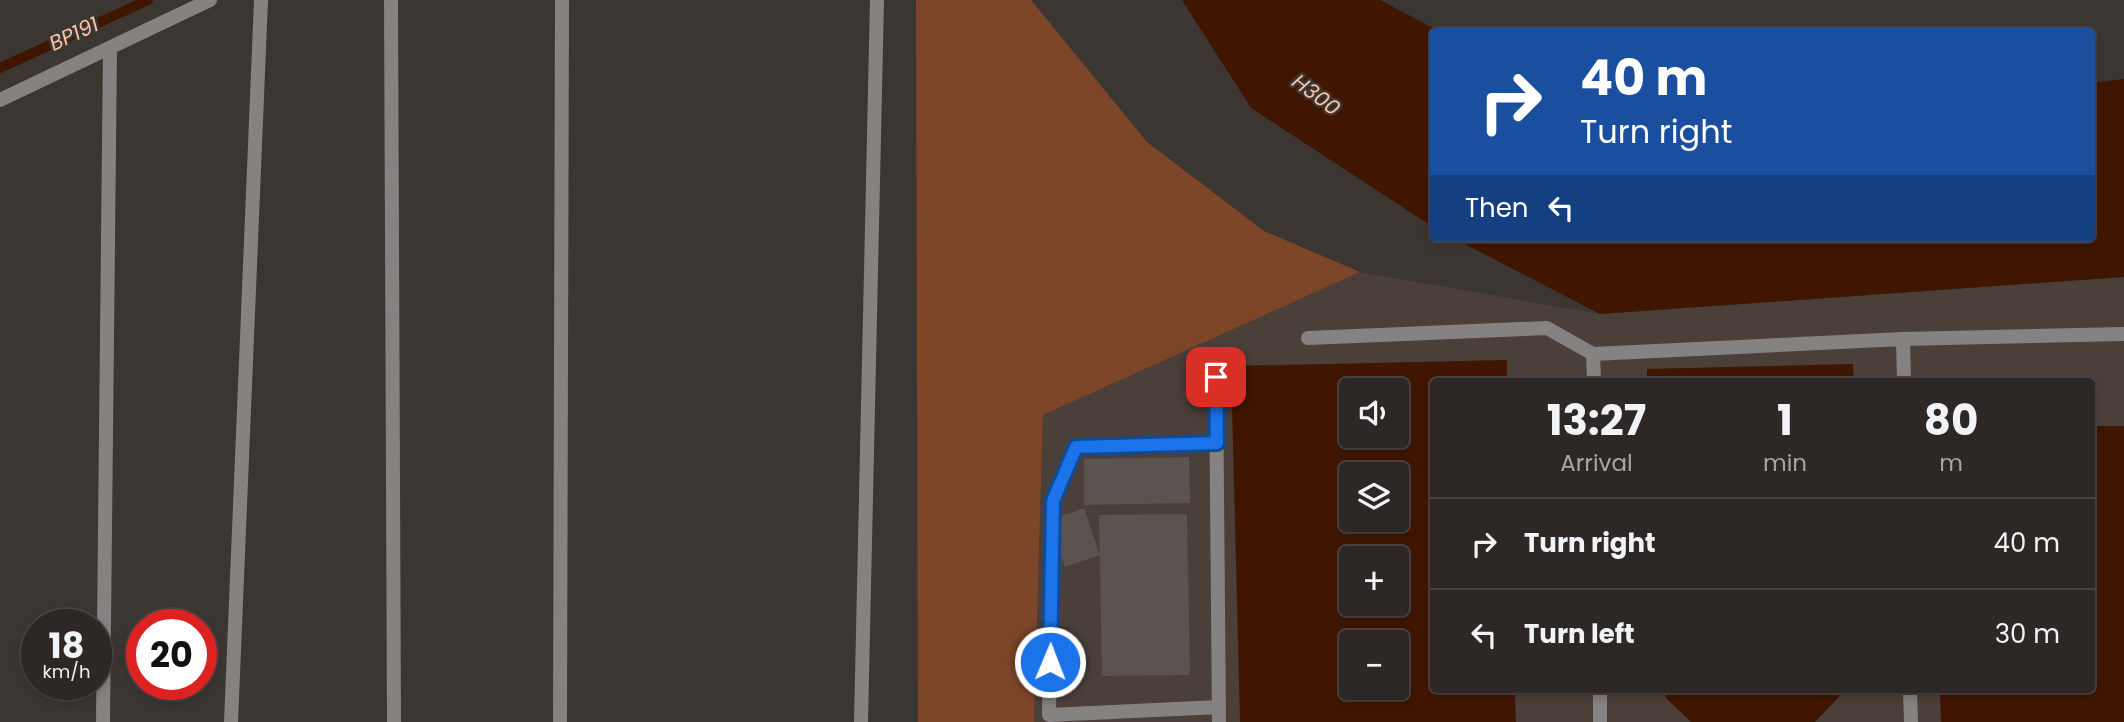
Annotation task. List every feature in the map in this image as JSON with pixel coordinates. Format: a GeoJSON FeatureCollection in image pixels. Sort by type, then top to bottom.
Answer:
{"type":"FeatureCollection","features":[{"type":"Feature","properties":{"kind":"street"},"geometry":{"type":"LineString","coordinates":[[0,100],[209,0]]}},
{"type":"Feature","properties":{"kind":"street"},"geometry":{"type":"LineString","coordinates":[[230,722],[261,0]]}},
{"type":"Feature","properties":{"kind":"street"},"geometry":{"type":"LineString","coordinates":[[391,0],[394,722]]}},
{"type":"Feature","properties":{"kind":"street"},"geometry":{"type":"LineString","coordinates":[[560,722],[562,0]]}},
{"type":"Feature","properties":{"kind":"street"},"geometry":{"type":"LineString","coordinates":[[861,722],[877,0]]}},
{"type":"Feature","properties":{"kind":"street"},"geometry":{"type":"LineString","coordinates":[[103,722],[110,48]]}},
{"type":"Feature","properties":{"kind":"street"},"geometry":{"type":"LineString","coordinates":[[1308,338],[1547,328],[1593,355],[1903,339],[2124,334]]}},
{"type":"Feature","properties":{"kind":"street"},"geometry":{"type":"LineString","coordinates":[[1903,339],[1903,378]]}},
{"type":"Feature","properties":{"kind":"street"},"geometry":{"type":"LineString","coordinates":[[1593,355],[1594,378]]}},
{"type":"Feature","properties":{"kind":"street"},"geometry":{"type":"LineString","coordinates":[[1216,377],[1217,443],[1219,715],[1049,715],[1053,501],[1076,447],[1217,443]]}},
{"type":"Feature","properties":{"kind":"street"},"geometry":{"type":"LineString","coordinates":[[1600,693],[1600,722]]}},
{"type":"Feature","properties":{"kind":"street"},"geometry":{"type":"LineString","coordinates":[[1910,693],[1911,722]]}},
{"type":"Feature","properties":{"kind":"shaded area"},"geometry":{"type":"Polygon","coordinates":[[[916,0],[1031,0],[1147,142],[1264,231],[1360,272],[1043,415],[1034,722],[918,722],[916,0]]]}},
{"type":"Feature","properties":{"kind":"shaded area"},"geometry":{"type":"Polygon","coordinates":[[[1360,272],[1600,314],[2124,277],[2124,722],[1034,722],[1043,415],[1360,272]]]}},
{"type":"Feature","properties":{"kind":"water","name":"H300"},"geometry":{"type":"Polygon","coordinates":[[[1182,0],[1380,0],[1433,28],[1430,28],[1430,225],[1251,108],[1182,0]]]}},
{"type":"Feature","properties":{"kind":"water"},"geometry":{"type":"Polygon","coordinates":[[[2124,79],[2124,277],[1600,314],[1461,242],[2095,242],[2095,83],[2124,79]]]}},
{"type":"Feature","properties":{"kind":"water"},"geometry":{"type":"Polygon","coordinates":[[[1507,360],[1507,378],[1430,378],[1430,693],[1515,693],[1516,722],[1240,722],[1231,366],[1507,360]]]}},
{"type":"Feature","properties":{"kind":"water"},"geometry":{"type":"Polygon","coordinates":[[[1853,364],[1854,378],[1647,378],[1647,369],[1853,364]]]}},
{"type":"Feature","properties":{"kind":"water"},"geometry":{"type":"Polygon","coordinates":[[[2095,426],[2124,426],[2124,722],[1941,722],[1940,693],[2095,693],[2095,426]]]}},
{"type":"Feature","properties":{"kind":"water"},"geometry":{"type":"Polygon","coordinates":[[[1664,693],[1841,693],[1815,722],[1691,722],[1664,693]]]}},
{"type":"Feature","properties":{"kind":"building"},"geometry":{"type":"Polygon","coordinates":[[[1189,457],[1190,503],[1084,505],[1084,459],[1189,457]]]}},
{"type":"Feature","properties":{"kind":"building"},"geometry":{"type":"Polygon","coordinates":[[[1084,508],[1100,555],[1065,567],[1049,520],[1084,508]]]}},
{"type":"Feature","properties":{"kind":"building"},"geometry":{"type":"Polygon","coordinates":[[[1187,514],[1190,675],[1102,676],[1099,515],[1187,514]]]}},
{"type":"Feature","properties":{"kind":"waterway","name":"BP191"},"geometry":{"type":"LineString","coordinates":[[0,68],[148,0]]}},
{"type":"Feature","properties":{"kind":"route"},"geometry":{"type":"LineString","coordinates":[[1050,662],[1053,501],[1076,447],[1217,443],[1216,377]]}}]}
